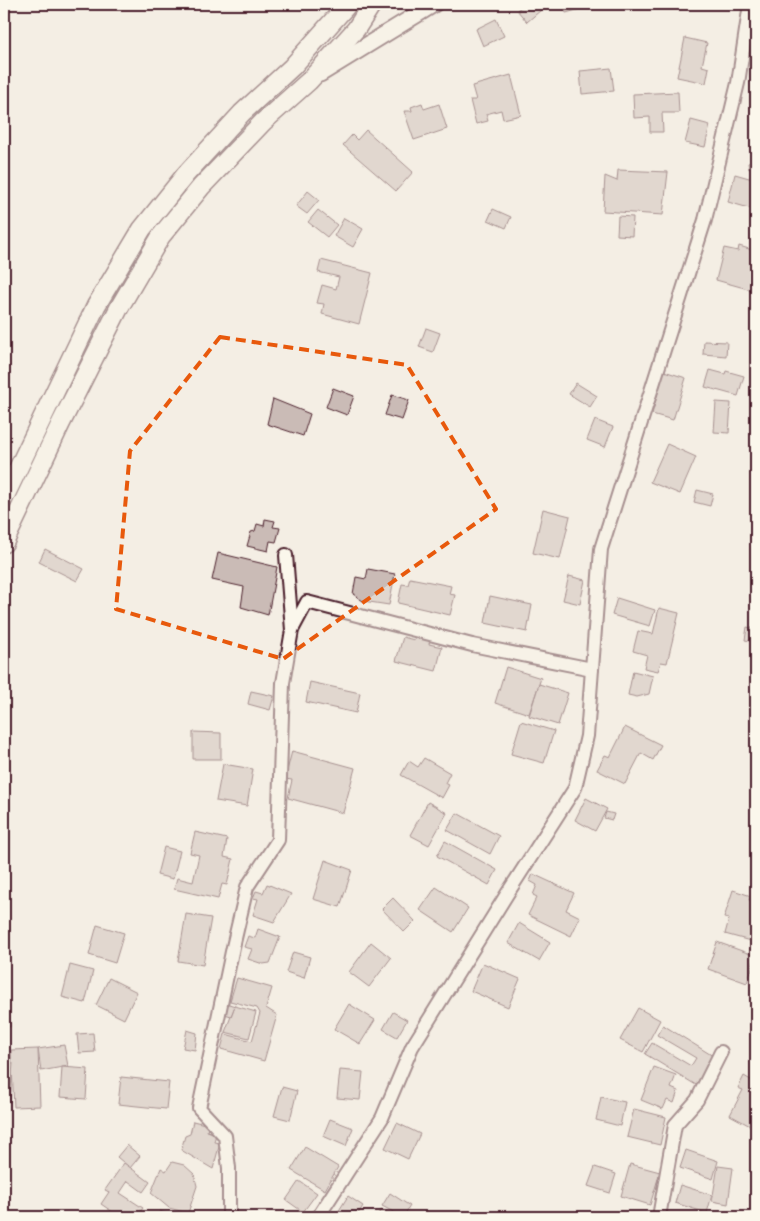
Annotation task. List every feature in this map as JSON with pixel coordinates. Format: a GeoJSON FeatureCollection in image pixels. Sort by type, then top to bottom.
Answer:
{"type":"FeatureCollection","features":[{"type":"Feature","properties":{"kind":"main road"},"geometry":{"type":"LineString","coordinates":[[4,498],[96,306],[142,229],[186,174],[242,112],[292,67],[348,4]]}},
{"type":"Feature","properties":{"kind":"main road"},"geometry":{"type":"LineString","coordinates":[[4,544],[61,423],[119,308],[161,236],[201,187],[263,122],[308,81],[356,30],[372,4]]}},
{"type":"Feature","properties":{"kind":"street"},"geometry":{"type":"LineString","coordinates":[[308,81],[434,4]]}},
{"type":"Feature","properties":{"kind":"street"},"geometry":{"type":"LineString","coordinates":[[318,1217],[382,1118],[412,1047],[575,788],[587,736],[601,548],[706,220],[738,84],[750,4]]}},
{"type":"Feature","properties":{"kind":"street"},"geometry":{"type":"LineString","coordinates":[[229,1217],[229,1168],[225,1136],[199,1108],[247,887],[278,840],[283,683],[292,630],[286,555]]}},
{"type":"Feature","properties":{"kind":"street"},"geometry":{"type":"LineString","coordinates":[[292,630],[307,602],[472,645],[592,669]]}},
{"type":"Feature","properties":{"kind":"street"},"geometry":{"type":"LineString","coordinates":[[659,1217],[675,1125],[697,1100],[721,1052]]}},
{"type":"Feature","properties":{"kind":"highlighted area"},"geometry":{"type":"Polygon","coordinates":[[[220,337],[407,365],[496,509],[283,659],[116,609],[130,451],[220,337]]]}},
{"type":"Feature","properties":{"kind":"building"},"geometry":{"type":"Polygon","coordinates":[[[525,4],[536,4],[541,10],[527,22],[517,10],[525,4]]]}},
{"type":"Feature","properties":{"kind":"building"},"geometry":{"type":"Polygon","coordinates":[[[563,4],[598,4],[566,13],[563,4]]]}},
{"type":"Feature","properties":{"kind":"building"},"geometry":{"type":"Polygon","coordinates":[[[496,19],[504,36],[483,46],[476,29],[496,19]]]}},
{"type":"Feature","properties":{"kind":"building"},"geometry":{"type":"Polygon","coordinates":[[[753,30],[756,31],[756,50],[750,50],[753,30]]]}},
{"type":"Feature","properties":{"kind":"building"},"geometry":{"type":"Polygon","coordinates":[[[685,38],[707,43],[702,66],[709,68],[706,83],[677,77],[685,38]]]}},
{"type":"Feature","properties":{"kind":"building"},"geometry":{"type":"Polygon","coordinates":[[[611,68],[614,91],[582,94],[580,71],[611,68]]]}},
{"type":"Feature","properties":{"kind":"building"},"geometry":{"type":"Polygon","coordinates":[[[511,75],[521,115],[503,119],[501,110],[486,114],[488,121],[476,124],[470,100],[476,100],[472,86],[511,75]]]}},
{"type":"Feature","properties":{"kind":"building"},"geometry":{"type":"Polygon","coordinates":[[[678,92],[679,113],[662,113],[663,132],[650,132],[650,117],[634,118],[633,94],[678,92]]]}},
{"type":"Feature","properties":{"kind":"building"},"geometry":{"type":"Polygon","coordinates":[[[422,103],[424,109],[439,104],[447,129],[414,140],[404,111],[412,111],[411,107],[422,103]]]}},
{"type":"Feature","properties":{"kind":"building"},"geometry":{"type":"Polygon","coordinates":[[[691,120],[710,125],[705,147],[685,143],[691,120]]]}},
{"type":"Feature","properties":{"kind":"building"},"geometry":{"type":"Polygon","coordinates":[[[366,130],[413,172],[396,191],[343,145],[352,135],[357,140],[366,130]]]}},
{"type":"Feature","properties":{"kind":"building"},"geometry":{"type":"Polygon","coordinates":[[[756,161],[756,165],[749,169],[748,163],[756,161]]]}},
{"type":"Feature","properties":{"kind":"building"},"geometry":{"type":"Polygon","coordinates":[[[618,170],[668,172],[663,215],[603,211],[605,176],[617,181],[618,170]]]}},
{"type":"Feature","properties":{"kind":"building"},"geometry":{"type":"Polygon","coordinates":[[[735,174],[756,180],[756,210],[728,202],[735,174]]]}},
{"type":"Feature","properties":{"kind":"building"},"geometry":{"type":"Polygon","coordinates":[[[308,191],[319,200],[307,214],[296,206],[308,191]]]}},
{"type":"Feature","properties":{"kind":"building"},"geometry":{"type":"Polygon","coordinates":[[[493,209],[511,217],[506,228],[488,220],[493,209]]]}},
{"type":"Feature","properties":{"kind":"building"},"geometry":{"type":"Polygon","coordinates":[[[318,210],[337,225],[327,237],[308,222],[318,210]]]}},
{"type":"Feature","properties":{"kind":"building"},"geometry":{"type":"Polygon","coordinates":[[[618,216],[633,217],[632,236],[617,235],[618,216]]]}},
{"type":"Feature","properties":{"kind":"building"},"geometry":{"type":"Polygon","coordinates":[[[344,218],[363,229],[353,247],[334,236],[344,218]]]}},
{"type":"Feature","properties":{"kind":"building"},"geometry":{"type":"Polygon","coordinates":[[[739,246],[756,251],[755,291],[716,280],[724,248],[738,251],[739,246]]]}},
{"type":"Feature","properties":{"kind":"building"},"geometry":{"type":"Polygon","coordinates":[[[321,260],[372,273],[359,324],[322,314],[324,304],[317,303],[322,285],[336,289],[339,277],[318,272],[321,260]]]}},
{"type":"Feature","properties":{"kind":"building"},"geometry":{"type":"Polygon","coordinates":[[[426,328],[440,333],[433,352],[419,347],[426,328]]]}},
{"type":"Feature","properties":{"kind":"building"},"geometry":{"type":"Polygon","coordinates":[[[704,341],[727,342],[726,356],[703,354],[704,341]]]}},
{"type":"Feature","properties":{"kind":"building"},"geometry":{"type":"Polygon","coordinates":[[[710,370],[725,374],[726,371],[744,376],[738,396],[705,387],[710,370]]]}},
{"type":"Feature","properties":{"kind":"building"},"geometry":{"type":"Polygon","coordinates":[[[664,371],[686,378],[673,420],[652,414],[664,371]]]}},
{"type":"Feature","properties":{"kind":"building"},"geometry":{"type":"Polygon","coordinates":[[[576,383],[597,396],[590,407],[569,394],[576,383]]]}},
{"type":"Feature","properties":{"kind":"building"},"geometry":{"type":"Polygon","coordinates":[[[333,388],[354,396],[347,415],[326,407],[333,388]]]}},
{"type":"Feature","properties":{"kind":"building"},"geometry":{"type":"Polygon","coordinates":[[[392,395],[409,400],[402,420],[385,415],[392,395]]]}},
{"type":"Feature","properties":{"kind":"building"},"geometry":{"type":"Polygon","coordinates":[[[273,399],[310,414],[303,436],[267,424],[273,399]]]}},
{"type":"Feature","properties":{"kind":"building"},"geometry":{"type":"Polygon","coordinates":[[[716,402],[731,403],[729,433],[714,432],[716,402]]]}},
{"type":"Feature","properties":{"kind":"building"},"geometry":{"type":"Polygon","coordinates":[[[595,420],[613,427],[605,447],[587,440],[595,420]]]}},
{"type":"Feature","properties":{"kind":"building"},"geometry":{"type":"Polygon","coordinates":[[[667,444],[696,457],[680,494],[650,482],[667,444]]]}},
{"type":"Feature","properties":{"kind":"building"},"geometry":{"type":"Polygon","coordinates":[[[697,490],[713,494],[710,506],[694,502],[697,490]]]}},
{"type":"Feature","properties":{"kind":"building"},"geometry":{"type":"Polygon","coordinates":[[[543,509],[570,516],[560,559],[533,553],[543,509]]]}},
{"type":"Feature","properties":{"kind":"building"},"geometry":{"type":"Polygon","coordinates":[[[265,519],[275,521],[273,527],[280,528],[276,542],[270,541],[268,551],[247,546],[251,532],[255,531],[257,524],[264,526],[265,519]]]}},
{"type":"Feature","properties":{"kind":"building"},"geometry":{"type":"Polygon","coordinates":[[[45,549],[84,569],[77,581],[39,562],[45,549]]]}},
{"type":"Feature","properties":{"kind":"building"},"geometry":{"type":"Polygon","coordinates":[[[218,553],[277,567],[268,615],[241,607],[244,587],[212,580],[218,553]]]}},
{"type":"Feature","properties":{"kind":"building"},"geometry":{"type":"Polygon","coordinates":[[[368,569],[395,574],[389,605],[363,601],[353,594],[356,577],[366,579],[368,569]]]}},
{"type":"Feature","properties":{"kind":"building"},"geometry":{"type":"Polygon","coordinates":[[[569,576],[585,580],[580,604],[563,600],[569,576]]]}},
{"type":"Feature","properties":{"kind":"building"},"geometry":{"type":"Polygon","coordinates":[[[410,578],[451,586],[449,594],[455,595],[450,615],[398,603],[402,584],[408,585],[410,578]]]}},
{"type":"Feature","properties":{"kind":"building"},"geometry":{"type":"Polygon","coordinates":[[[490,596],[532,605],[527,632],[485,623],[490,596]]]}},
{"type":"Feature","properties":{"kind":"building"},"geometry":{"type":"Polygon","coordinates":[[[617,598],[655,610],[650,626],[612,615],[617,598]]]}},
{"type":"Feature","properties":{"kind":"building"},"geometry":{"type":"Polygon","coordinates":[[[659,608],[679,613],[667,663],[661,662],[658,671],[644,668],[647,655],[633,651],[638,631],[653,634],[659,608]]]}},
{"type":"Feature","properties":{"kind":"building"},"geometry":{"type":"Polygon","coordinates":[[[747,627],[756,629],[756,642],[745,640],[747,627]]]}},
{"type":"Feature","properties":{"kind":"building"},"geometry":{"type":"Polygon","coordinates":[[[415,636],[430,640],[429,644],[442,647],[436,671],[396,661],[403,637],[414,640],[415,636]]]}},
{"type":"Feature","properties":{"kind":"building"},"geometry":{"type":"Polygon","coordinates":[[[506,667],[541,678],[529,714],[495,703],[506,667]]]}},
{"type":"Feature","properties":{"kind":"building"},"geometry":{"type":"Polygon","coordinates":[[[633,671],[653,676],[649,694],[637,697],[628,695],[633,671]]]}},
{"type":"Feature","properties":{"kind":"building"},"geometry":{"type":"Polygon","coordinates":[[[310,682],[360,693],[356,713],[306,702],[310,682]]]}},
{"type":"Feature","properties":{"kind":"building"},"geometry":{"type":"Polygon","coordinates":[[[539,684],[568,693],[558,725],[529,716],[539,684]]]}},
{"type":"Feature","properties":{"kind":"building"},"geometry":{"type":"Polygon","coordinates":[[[251,691],[274,696],[270,710],[248,704],[251,691]]]}},
{"type":"Feature","properties":{"kind":"building"},"geometry":{"type":"Polygon","coordinates":[[[521,721],[554,731],[544,763],[511,754],[521,721]]]}},
{"type":"Feature","properties":{"kind":"building"},"geometry":{"type":"Polygon","coordinates":[[[625,727],[661,745],[653,760],[641,753],[625,784],[597,770],[605,755],[610,757],[625,727]]]}},
{"type":"Feature","properties":{"kind":"building"},"geometry":{"type":"Polygon","coordinates":[[[193,732],[221,733],[221,759],[193,759],[193,732]]]}},
{"type":"Feature","properties":{"kind":"building"},"geometry":{"type":"Polygon","coordinates":[[[292,751],[355,768],[343,813],[288,798],[292,780],[285,779],[292,751]]]}},
{"type":"Feature","properties":{"kind":"building"},"geometry":{"type":"Polygon","coordinates":[[[424,758],[450,773],[445,783],[449,785],[442,798],[401,775],[409,761],[418,767],[424,758]]]}},
{"type":"Feature","properties":{"kind":"building"},"geometry":{"type":"Polygon","coordinates":[[[223,764],[253,769],[247,806],[216,801],[223,764]]]}},
{"type":"Feature","properties":{"kind":"building"},"geometry":{"type":"Polygon","coordinates":[[[586,798],[607,809],[595,831],[575,820],[586,798]]]}},
{"type":"Feature","properties":{"kind":"building"},"geometry":{"type":"Polygon","coordinates":[[[428,802],[447,813],[429,845],[410,835],[428,802]]]}},
{"type":"Feature","properties":{"kind":"building"},"geometry":{"type":"Polygon","coordinates":[[[606,812],[614,814],[612,820],[604,818],[606,812]]]}},
{"type":"Feature","properties":{"kind":"building"},"geometry":{"type":"Polygon","coordinates":[[[457,813],[499,836],[490,854],[447,830],[457,813]]]}},
{"type":"Feature","properties":{"kind":"building"},"geometry":{"type":"Polygon","coordinates":[[[195,832],[227,839],[224,857],[233,859],[227,885],[222,884],[218,899],[174,889],[177,878],[193,882],[199,855],[190,853],[195,832]]]}},
{"type":"Feature","properties":{"kind":"building"},"geometry":{"type":"Polygon","coordinates":[[[445,841],[497,870],[489,885],[437,856],[445,841]]]}},
{"type":"Feature","properties":{"kind":"building"},"geometry":{"type":"Polygon","coordinates":[[[164,847],[180,851],[173,879],[157,875],[164,847]]]}},
{"type":"Feature","properties":{"kind":"building"},"geometry":{"type":"Polygon","coordinates":[[[325,860],[352,870],[340,907],[313,899],[325,860]]]}},
{"type":"Feature","properties":{"kind":"building"},"geometry":{"type":"Polygon","coordinates":[[[533,874],[574,893],[566,910],[580,917],[571,936],[528,915],[537,897],[533,895],[537,885],[530,881],[533,874]]]}},
{"type":"Feature","properties":{"kind":"building"},"geometry":{"type":"Polygon","coordinates":[[[267,884],[291,894],[274,922],[253,915],[258,899],[253,898],[256,891],[263,893],[267,884]]]}},
{"type":"Feature","properties":{"kind":"building"},"geometry":{"type":"Polygon","coordinates":[[[436,887],[468,908],[453,932],[420,910],[436,887]]]}},
{"type":"Feature","properties":{"kind":"building"},"geometry":{"type":"Polygon","coordinates":[[[733,890],[751,896],[749,900],[756,902],[753,912],[756,913],[754,942],[725,934],[729,919],[724,918],[733,890]]]}},
{"type":"Feature","properties":{"kind":"building"},"geometry":{"type":"Polygon","coordinates":[[[393,898],[415,921],[404,932],[382,909],[393,898]]]}},
{"type":"Feature","properties":{"kind":"building"},"geometry":{"type":"Polygon","coordinates":[[[186,914],[211,918],[203,965],[178,961],[186,914]]]}},
{"type":"Feature","properties":{"kind":"building"},"geometry":{"type":"Polygon","coordinates":[[[519,923],[550,942],[539,961],[508,943],[519,923]]]}},
{"type":"Feature","properties":{"kind":"building"},"geometry":{"type":"Polygon","coordinates":[[[97,925],[124,933],[115,963],[89,955],[97,925]]]}},
{"type":"Feature","properties":{"kind":"building"},"geometry":{"type":"Polygon","coordinates":[[[258,929],[280,937],[270,963],[263,964],[248,959],[252,949],[244,947],[248,936],[255,938],[258,929]]]}},
{"type":"Feature","properties":{"kind":"building"},"geometry":{"type":"Polygon","coordinates":[[[371,942],[391,958],[369,987],[349,972],[371,942]]]}},
{"type":"Feature","properties":{"kind":"building"},"geometry":{"type":"Polygon","coordinates":[[[717,942],[756,956],[747,983],[708,969],[717,942]]]}},
{"type":"Feature","properties":{"kind":"building"},"geometry":{"type":"Polygon","coordinates":[[[293,952],[310,957],[304,978],[286,972],[293,952]]]}},
{"type":"Feature","properties":{"kind":"building"},"geometry":{"type":"Polygon","coordinates":[[[483,963],[520,979],[508,1007],[471,991],[483,963]]]}},
{"type":"Feature","properties":{"kind":"building"},"geometry":{"type":"Polygon","coordinates":[[[70,965],[93,971],[85,1003],[62,997],[70,965]]]}},
{"type":"Feature","properties":{"kind":"building"},"geometry":{"type":"Polygon","coordinates":[[[109,978],[137,992],[124,1019],[96,1005],[109,978]]]}},
{"type":"Feature","properties":{"kind":"building"},"geometry":{"type":"Polygon","coordinates":[[[237,978],[272,988],[266,1008],[277,1015],[264,1061],[221,1049],[225,1034],[252,1041],[260,1013],[257,1008],[230,1001],[237,978]]]}},
{"type":"Feature","properties":{"kind":"building"},"geometry":{"type":"Polygon","coordinates":[[[226,1003],[235,1006],[231,1016],[222,1013],[226,1003]]]}},
{"type":"Feature","properties":{"kind":"building"},"geometry":{"type":"Polygon","coordinates":[[[349,1004],[375,1020],[360,1044],[334,1029],[349,1004]]]}},
{"type":"Feature","properties":{"kind":"building"},"geometry":{"type":"Polygon","coordinates":[[[235,1006],[256,1012],[249,1038],[225,1032],[235,1006]]]}},
{"type":"Feature","properties":{"kind":"building"},"geometry":{"type":"Polygon","coordinates":[[[638,1008],[660,1020],[643,1052],[620,1040],[638,1008]]]}},
{"type":"Feature","properties":{"kind":"building"},"geometry":{"type":"Polygon","coordinates":[[[4,1012],[9,1012],[10,1027],[4,1027],[4,1012]]]}},
{"type":"Feature","properties":{"kind":"building"},"geometry":{"type":"Polygon","coordinates":[[[393,1012],[407,1020],[397,1037],[383,1029],[393,1012]]]}},
{"type":"Feature","properties":{"kind":"building"},"geometry":{"type":"Polygon","coordinates":[[[663,1025],[713,1056],[696,1085],[645,1054],[652,1043],[691,1066],[696,1058],[657,1035],[663,1025]]]}},
{"type":"Feature","properties":{"kind":"building"},"geometry":{"type":"Polygon","coordinates":[[[187,1030],[197,1033],[195,1050],[183,1048],[187,1030]]]}},
{"type":"Feature","properties":{"kind":"building"},"geometry":{"type":"Polygon","coordinates":[[[93,1033],[95,1052],[79,1053],[77,1034],[93,1033]]]}},
{"type":"Feature","properties":{"kind":"building"},"geometry":{"type":"Polygon","coordinates":[[[64,1045],[68,1066],[41,1071],[38,1049],[64,1045]]]}},
{"type":"Feature","properties":{"kind":"building"},"geometry":{"type":"Polygon","coordinates":[[[38,1049],[40,1106],[14,1107],[11,1050],[38,1049]]]}},
{"type":"Feature","properties":{"kind":"building"},"geometry":{"type":"Polygon","coordinates":[[[4,1062],[13,1063],[10,1102],[4,1101],[4,1062]]]}},
{"type":"Feature","properties":{"kind":"building"},"geometry":{"type":"Polygon","coordinates":[[[62,1067],[88,1069],[86,1099],[60,1097],[62,1067]]]}},
{"type":"Feature","properties":{"kind":"building"},"geometry":{"type":"Polygon","coordinates":[[[654,1067],[676,1075],[671,1088],[678,1091],[674,1103],[667,1100],[663,1109],[641,1100],[654,1067]]]}},
{"type":"Feature","properties":{"kind":"building"},"geometry":{"type":"Polygon","coordinates":[[[340,1070],[363,1072],[360,1100],[337,1098],[340,1070]]]}},
{"type":"Feature","properties":{"kind":"building"},"geometry":{"type":"Polygon","coordinates":[[[744,1076],[756,1083],[756,1123],[754,1128],[730,1115],[743,1090],[738,1088],[744,1076]]]}},
{"type":"Feature","properties":{"kind":"building"},"geometry":{"type":"Polygon","coordinates":[[[121,1077],[169,1082],[166,1109],[118,1104],[121,1077]]]}},
{"type":"Feature","properties":{"kind":"building"},"geometry":{"type":"Polygon","coordinates":[[[282,1087],[297,1091],[290,1120],[274,1116],[282,1087]]]}},
{"type":"Feature","properties":{"kind":"building"},"geometry":{"type":"Polygon","coordinates":[[[601,1097],[625,1102],[620,1126],[596,1120],[601,1097]]]}},
{"type":"Feature","properties":{"kind":"building"},"geometry":{"type":"Polygon","coordinates":[[[634,1109],[666,1117],[660,1145],[627,1137],[634,1109]]]}},
{"type":"Feature","properties":{"kind":"building"},"geometry":{"type":"Polygon","coordinates":[[[330,1119],[353,1128],[346,1146],[323,1136],[330,1119]]]}},
{"type":"Feature","properties":{"kind":"building"},"geometry":{"type":"Polygon","coordinates":[[[193,1121],[209,1125],[207,1131],[216,1134],[214,1142],[220,1143],[213,1169],[181,1150],[185,1136],[190,1134],[193,1121]]]}},
{"type":"Feature","properties":{"kind":"building"},"geometry":{"type":"Polygon","coordinates":[[[397,1123],[420,1134],[408,1159],[385,1148],[397,1123]]]}},
{"type":"Feature","properties":{"kind":"building"},"geometry":{"type":"Polygon","coordinates":[[[127,1145],[140,1156],[130,1168],[117,1157],[127,1145]]]}},
{"type":"Feature","properties":{"kind":"building"},"geometry":{"type":"Polygon","coordinates":[[[305,1147],[338,1167],[325,1190],[291,1170],[305,1147]]]}},
{"type":"Feature","properties":{"kind":"building"},"geometry":{"type":"Polygon","coordinates":[[[686,1150],[718,1161],[713,1179],[680,1168],[686,1150]]]}},
{"type":"Feature","properties":{"kind":"building"},"geometry":{"type":"Polygon","coordinates":[[[172,1162],[184,1165],[194,1174],[197,1186],[188,1213],[169,1208],[151,1193],[161,1168],[166,1171],[172,1162]]]}},
{"type":"Feature","properties":{"kind":"building"},"geometry":{"type":"Polygon","coordinates":[[[124,1163],[150,1182],[143,1192],[128,1181],[120,1193],[143,1208],[137,1217],[120,1217],[101,1204],[109,1192],[105,1190],[124,1163]]]}},
{"type":"Feature","properties":{"kind":"building"},"geometry":{"type":"Polygon","coordinates":[[[630,1164],[660,1172],[650,1205],[621,1196],[630,1164]]]}},
{"type":"Feature","properties":{"kind":"building"},"geometry":{"type":"Polygon","coordinates":[[[718,1166],[733,1168],[728,1204],[712,1201],[718,1166]]]}},
{"type":"Feature","properties":{"kind":"building"},"geometry":{"type":"Polygon","coordinates":[[[595,1167],[616,1174],[610,1193],[588,1186],[595,1167]]]}},
{"type":"Feature","properties":{"kind":"building"},"geometry":{"type":"Polygon","coordinates":[[[299,1181],[317,1193],[303,1212],[286,1200],[299,1181]]]}},
{"type":"Feature","properties":{"kind":"building"},"geometry":{"type":"Polygon","coordinates":[[[680,1185],[712,1195],[707,1213],[675,1203],[680,1185]]]}},
{"type":"Feature","properties":{"kind":"building"},"geometry":{"type":"Polygon","coordinates":[[[390,1193],[410,1206],[403,1217],[382,1206],[390,1193]]]}},
{"type":"Feature","properties":{"kind":"building"},"geometry":{"type":"Polygon","coordinates":[[[348,1196],[363,1206],[356,1217],[335,1217],[348,1196]]]}},
{"type":"Feature","properties":{"kind":"building"},"geometry":{"type":"Polygon","coordinates":[[[381,1210],[394,1217],[376,1217],[381,1210]]]}},
{"type":"Feature","properties":{"kind":"building"},"geometry":{"type":"Polygon","coordinates":[[[160,1211],[177,1217],[157,1217],[160,1211]]]}}]}
